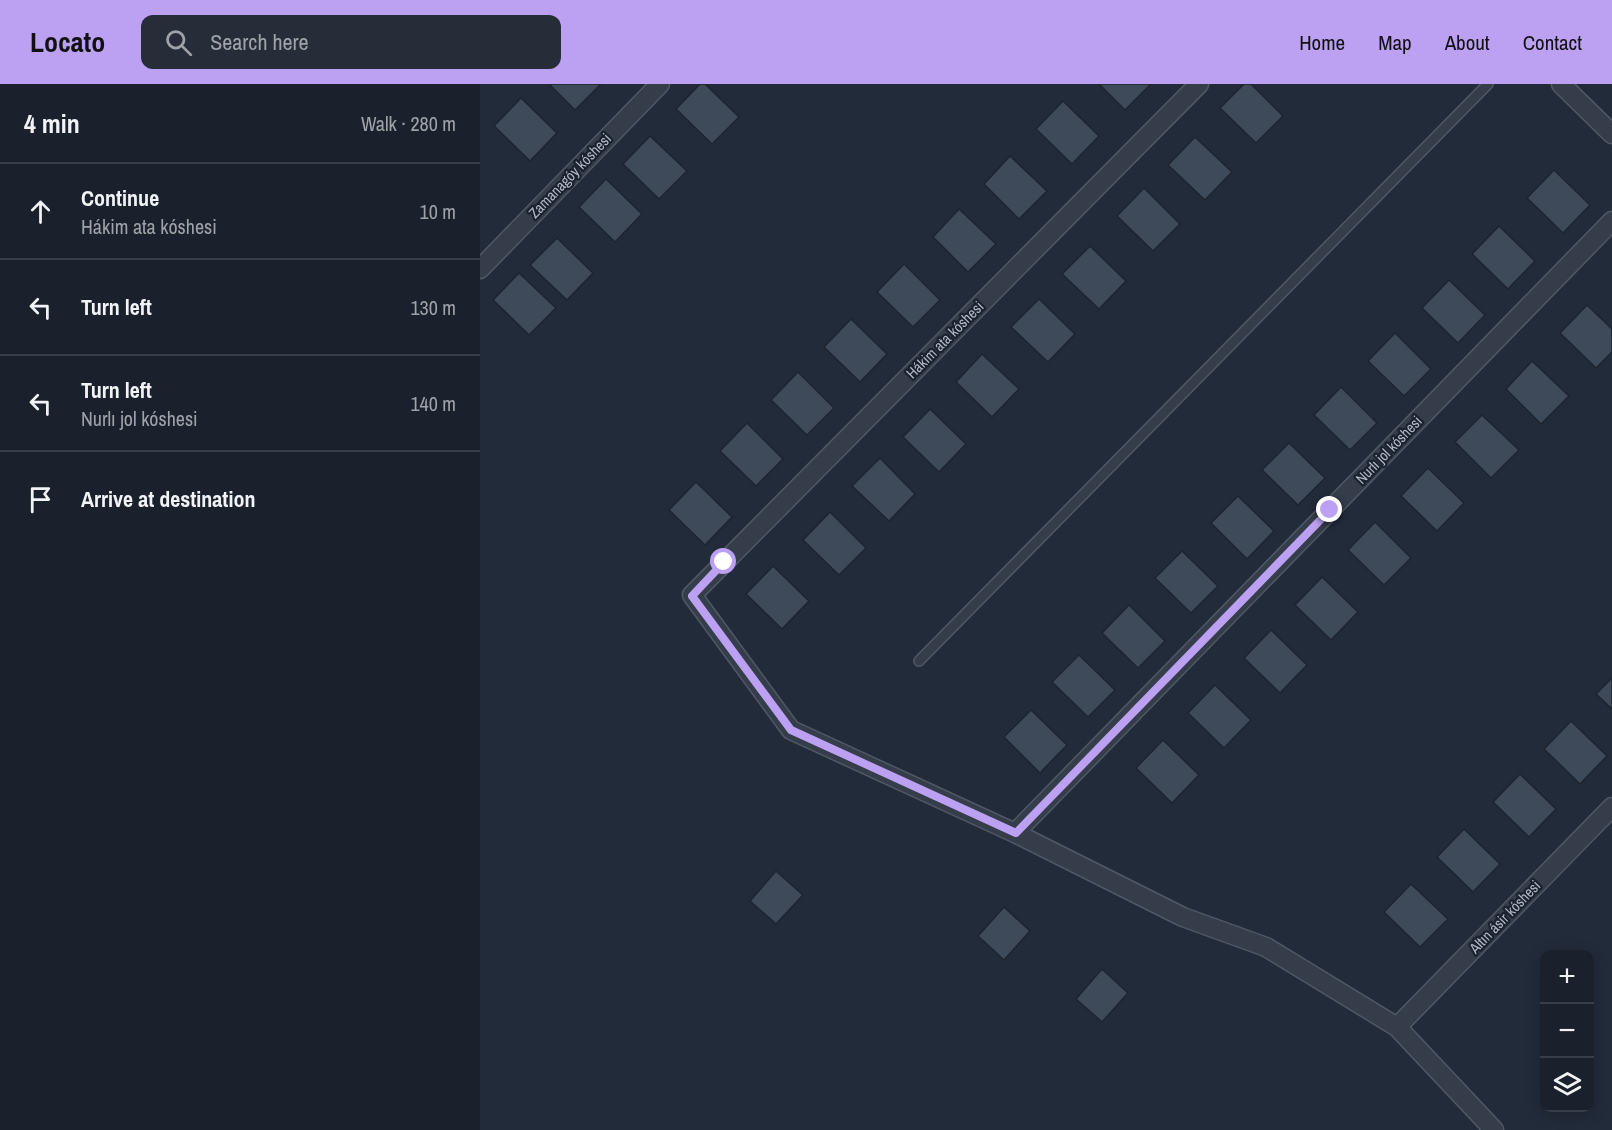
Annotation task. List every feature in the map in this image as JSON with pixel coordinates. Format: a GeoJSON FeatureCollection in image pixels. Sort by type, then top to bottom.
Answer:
{"type":"FeatureCollection","features":[{"type":"Feature","properties":{"kind":"street","name":"Zamanagóy kóshesi"},"geometry":{"type":"LineString","coordinates":[[480,268],[660,84]]}},
{"type":"Feature","properties":{"kind":"street","name":"Hákim ata kóshesi"},"geometry":{"type":"LineString","coordinates":[[1016,833],[791,730],[692,596],[1199,84]]}},
{"type":"Feature","properties":{"kind":"street"},"geometry":{"type":"LineString","coordinates":[[1561,84],[1612,134]]}},
{"type":"Feature","properties":{"kind":"street","name":"Nurlı jol kóshesi"},"geometry":{"type":"LineString","coordinates":[[1016,833],[1612,221]]}},
{"type":"Feature","properties":{"kind":"street","name":"Altın ásir kóshesi"},"geometry":{"type":"LineString","coordinates":[[1397,1027],[1612,807]]}},
{"type":"Feature","properties":{"kind":"street"},"geometry":{"type":"LineString","coordinates":[[1016,833],[1183,917],[1266,947],[1397,1027],[1494,1130]]}},
{"type":"Feature","properties":{"kind":"lane"},"geometry":{"type":"LineString","coordinates":[[918,661],[1488,84]]}},
{"type":"Feature","properties":{"kind":"building"},"geometry":{"type":"Polygon","coordinates":[[[549,84],[601,84],[575,110],[549,84]]]}},
{"type":"Feature","properties":{"kind":"building"},"geometry":{"type":"Polygon","coordinates":[[[700,84],[705,84],[739,117],[712,144],[676,109],[700,84]]]}},
{"type":"Feature","properties":{"kind":"building"},"geometry":{"type":"Polygon","coordinates":[[[1099,84],[1151,84],[1125,110],[1099,84]]]}},
{"type":"Feature","properties":{"kind":"building"},"geometry":{"type":"Polygon","coordinates":[[[1244,84],[1251,84],[1283,116],[1256,143],[1220,108],[1244,84]]]}},
{"type":"Feature","properties":{"kind":"building"},"geometry":{"type":"Polygon","coordinates":[[[521,98],[557,133],[530,161],[494,126],[521,98]]]}},
{"type":"Feature","properties":{"kind":"building"},"geometry":{"type":"Polygon","coordinates":[[[1063,101],[1099,136],[1072,164],[1036,129],[1063,101]]]}},
{"type":"Feature","properties":{"kind":"building"},"geometry":{"type":"Polygon","coordinates":[[[650,136],[687,171],[659,199],[623,164],[650,136]]]}},
{"type":"Feature","properties":{"kind":"building"},"geometry":{"type":"Polygon","coordinates":[[[1195,137],[1232,172],[1205,200],[1168,165],[1195,137]]]}},
{"type":"Feature","properties":{"kind":"building"},"geometry":{"type":"Polygon","coordinates":[[[1010,156],[1047,191],[1019,219],[984,184],[1010,156]]]}},
{"type":"Feature","properties":{"kind":"building"},"geometry":{"type":"Polygon","coordinates":[[[1554,170],[1590,205],[1563,233],[1527,198],[1554,170]]]}},
{"type":"Feature","properties":{"kind":"building"},"geometry":{"type":"Polygon","coordinates":[[[606,179],[642,214],[615,242],[579,207],[606,179]]]}},
{"type":"Feature","properties":{"kind":"building"},"geometry":{"type":"Polygon","coordinates":[[[1144,188],[1180,224],[1153,251],[1117,216],[1144,188]]]}},
{"type":"Feature","properties":{"kind":"building"},"geometry":{"type":"Polygon","coordinates":[[[959,209],[996,244],[968,272],[933,237],[959,209]]]}},
{"type":"Feature","properties":{"kind":"building"},"geometry":{"type":"Polygon","coordinates":[[[1499,226],[1535,261],[1508,289],[1472,254],[1499,226]]]}},
{"type":"Feature","properties":{"kind":"building"},"geometry":{"type":"Polygon","coordinates":[[[557,238],[593,273],[567,300],[530,265],[557,238]]]}},
{"type":"Feature","properties":{"kind":"building"},"geometry":{"type":"Polygon","coordinates":[[[1090,246],[1126,281],[1099,309],[1062,274],[1090,246]]]}},
{"type":"Feature","properties":{"kind":"building"},"geometry":{"type":"Polygon","coordinates":[[[904,264],[940,300],[913,327],[877,292],[904,264]]]}},
{"type":"Feature","properties":{"kind":"building"},"geometry":{"type":"Polygon","coordinates":[[[519,273],[556,308],[529,335],[493,300],[519,273]]]}},
{"type":"Feature","properties":{"kind":"building"},"geometry":{"type":"Polygon","coordinates":[[[1449,280],[1485,315],[1458,343],[1422,308],[1449,280]]]}},
{"type":"Feature","properties":{"kind":"building"},"geometry":{"type":"Polygon","coordinates":[[[1039,299],[1075,334],[1048,362],[1011,327],[1039,299]]]}},
{"type":"Feature","properties":{"kind":"building"},"geometry":{"type":"Polygon","coordinates":[[[1587,305],[1612,329],[1612,352],[1596,368],[1560,333],[1587,305]]]}},
{"type":"Feature","properties":{"kind":"building"},"geometry":{"type":"Polygon","coordinates":[[[851,319],[887,354],[860,382],[824,347],[851,319]]]}},
{"type":"Feature","properties":{"kind":"building"},"geometry":{"type":"Polygon","coordinates":[[[1395,333],[1431,369],[1404,396],[1368,361],[1395,333]]]}},
{"type":"Feature","properties":{"kind":"building"},"geometry":{"type":"Polygon","coordinates":[[[982,354],[1019,389],[992,417],[956,382],[982,354]]]}},
{"type":"Feature","properties":{"kind":"building"},"geometry":{"type":"Polygon","coordinates":[[[1532,361],[1569,396],[1541,424],[1506,389],[1532,361]]]}},
{"type":"Feature","properties":{"kind":"building"},"geometry":{"type":"Polygon","coordinates":[[[798,372],[834,408],[807,435],[771,400],[798,372]]]}},
{"type":"Feature","properties":{"kind":"building"},"geometry":{"type":"Polygon","coordinates":[[[1341,387],[1377,423],[1350,450],[1314,415],[1341,387]]]}},
{"type":"Feature","properties":{"kind":"building"},"geometry":{"type":"Polygon","coordinates":[[[930,409],[966,444],[939,472],[903,437],[930,409]]]}},
{"type":"Feature","properties":{"kind":"building"},"geometry":{"type":"Polygon","coordinates":[[[1482,415],[1519,450],[1491,478],[1455,442],[1482,415]]]}},
{"type":"Feature","properties":{"kind":"building"},"geometry":{"type":"Polygon","coordinates":[[[747,423],[783,459],[756,486],[720,451],[747,423]]]}},
{"type":"Feature","properties":{"kind":"building"},"geometry":{"type":"Polygon","coordinates":[[[1289,443],[1325,478],[1298,505],[1262,470],[1289,443]]]}},
{"type":"Feature","properties":{"kind":"building"},"geometry":{"type":"Polygon","coordinates":[[[880,458],[915,494],[889,521],[852,486],[880,458]]]}},
{"type":"Feature","properties":{"kind":"building"},"geometry":{"type":"Polygon","coordinates":[[[1428,468],[1464,503],[1437,531],[1401,496],[1428,468]]]}},
{"type":"Feature","properties":{"kind":"building"},"geometry":{"type":"Polygon","coordinates":[[[696,482],[732,517],[705,545],[669,510],[696,482]]]}},
{"type":"Feature","properties":{"kind":"building"},"geometry":{"type":"Polygon","coordinates":[[[1238,496],[1274,531],[1247,559],[1211,523],[1238,496]]]}},
{"type":"Feature","properties":{"kind":"building"},"geometry":{"type":"Polygon","coordinates":[[[830,512],[866,548],[839,575],[803,540],[830,512]]]}},
{"type":"Feature","properties":{"kind":"building"},"geometry":{"type":"Polygon","coordinates":[[[1375,522],[1411,558],[1384,585],[1348,550],[1375,522]]]}},
{"type":"Feature","properties":{"kind":"building"},"geometry":{"type":"Polygon","coordinates":[[[1182,551],[1218,586],[1191,613],[1155,578],[1182,551]]]}},
{"type":"Feature","properties":{"kind":"building"},"geometry":{"type":"Polygon","coordinates":[[[773,566],[809,601],[782,629],[746,594],[773,566]]]}},
{"type":"Feature","properties":{"kind":"building"},"geometry":{"type":"Polygon","coordinates":[[[1322,577],[1358,612],[1331,640],[1295,605],[1322,577]]]}},
{"type":"Feature","properties":{"kind":"building"},"geometry":{"type":"Polygon","coordinates":[[[1129,605],[1165,641],[1138,668],[1102,633],[1129,605]]]}},
{"type":"Feature","properties":{"kind":"building"},"geometry":{"type":"Polygon","coordinates":[[[1271,630],[1307,665],[1280,693],[1244,658],[1271,630]]]}},
{"type":"Feature","properties":{"kind":"building"},"geometry":{"type":"Polygon","coordinates":[[[1079,655],[1115,690],[1088,717],[1052,682],[1079,655]]]}},
{"type":"Feature","properties":{"kind":"building"},"geometry":{"type":"Polygon","coordinates":[[[1612,678],[1612,709],[1596,694],[1612,678]]]}},
{"type":"Feature","properties":{"kind":"building"},"geometry":{"type":"Polygon","coordinates":[[[1215,685],[1251,720],[1224,748],[1188,713],[1215,685]]]}},
{"type":"Feature","properties":{"kind":"building"},"geometry":{"type":"Polygon","coordinates":[[[1031,710],[1067,745],[1040,773],[1004,737],[1031,710]]]}},
{"type":"Feature","properties":{"kind":"building"},"geometry":{"type":"Polygon","coordinates":[[[1571,721],[1607,756],[1580,784],[1544,749],[1571,721]]]}},
{"type":"Feature","properties":{"kind":"building"},"geometry":{"type":"Polygon","coordinates":[[[1163,740],[1199,775],[1172,803],[1136,768],[1163,740]]]}},
{"type":"Feature","properties":{"kind":"building"},"geometry":{"type":"Polygon","coordinates":[[[1520,774],[1556,809],[1529,837],[1493,802],[1520,774]]]}},
{"type":"Feature","properties":{"kind":"building"},"geometry":{"type":"Polygon","coordinates":[[[1464,829],[1500,864],[1473,892],[1437,857],[1464,829]]]}},
{"type":"Feature","properties":{"kind":"building"},"geometry":{"type":"Polygon","coordinates":[[[776,871],[803,895],[776,924],[750,901],[776,871]]]}},
{"type":"Feature","properties":{"kind":"building"},"geometry":{"type":"Polygon","coordinates":[[[1411,884],[1448,919],[1420,947],[1384,912],[1411,884]]]}},
{"type":"Feature","properties":{"kind":"building"},"geometry":{"type":"Polygon","coordinates":[[[1004,907],[1030,931],[1004,960],[978,936],[1004,907]]]}},
{"type":"Feature","properties":{"kind":"building"},"geometry":{"type":"Polygon","coordinates":[[[1102,969],[1128,993],[1102,1022],[1076,999],[1102,969]]]}},
{"type":"Feature","properties":{"kind":"route"},"geometry":{"type":"LineString","coordinates":[[724,562],[692,596],[791,730],[1016,833],[1330,510]]}}]}
